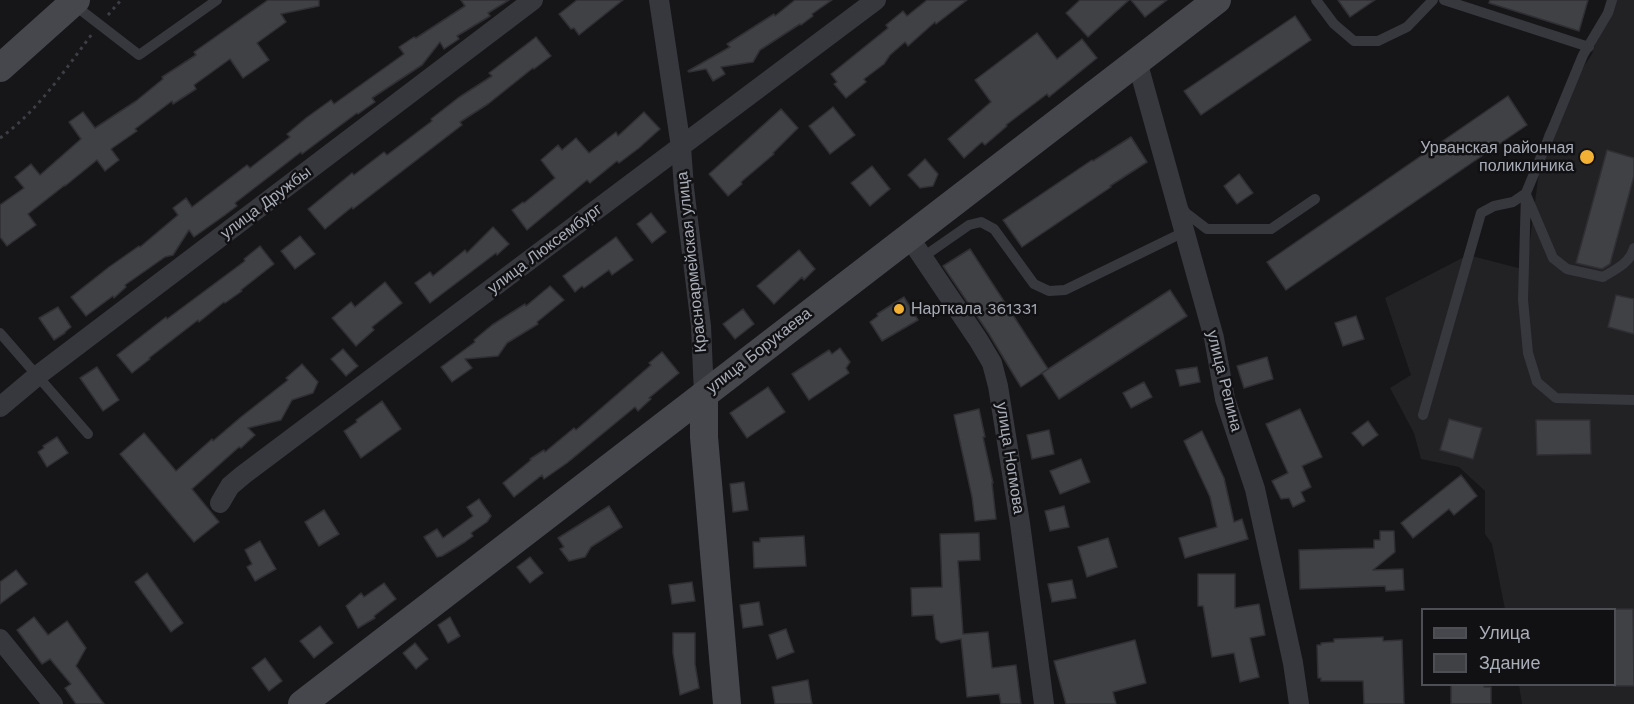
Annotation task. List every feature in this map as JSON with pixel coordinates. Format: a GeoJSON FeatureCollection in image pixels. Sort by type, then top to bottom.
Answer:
{"type":"FeatureCollection","features":[{"type":"Feature","properties":{"kind":"street","name":"улица Дружбы"},"geometry":{"type":"LineString","coordinates":[[0,407],[37,376],[533,0]]}},
{"type":"Feature","properties":{"kind":"street","name":"Красноармейская улица"},"geometry":{"type":"LineString","coordinates":[[659,0],[681,147],[701,326],[704,437],[727,704]]}},
{"type":"Feature","properties":{"kind":"street","name":"улица Люксембург"},"geometry":{"type":"LineString","coordinates":[[220,503],[230,486],[243,475],[876,0]]}},
{"type":"Feature","properties":{"kind":"street","name":"улица Борукаева"},"geometry":{"type":"LineString","coordinates":[[302,704],[704,395],[916,247],[1137,61],[1217,0]]}},
{"type":"Feature","properties":{"kind":"street"},"geometry":{"type":"LineString","coordinates":[[0,68],[74,2]]}},
{"type":"Feature","properties":{"kind":"street","name":"улица Репина"},"geometry":{"type":"LineString","coordinates":[[1137,61],[1214,338],[1225,399],[1255,489],[1293,663],[1299,704]]}},
{"type":"Feature","properties":{"kind":"street","name":"улица Ногмова"},"geometry":{"type":"LineString","coordinates":[[916,247],[992,363],[998,386],[1020,524],[1044,704]]}},
{"type":"Feature","properties":{"kind":"street"},"geometry":{"type":"LineString","coordinates":[[0,639],[53,704]]}},
{"type":"Feature","properties":{"kind":"lane"},"geometry":{"type":"LineString","coordinates":[[74,2],[139,55],[217,0]]}},
{"type":"Feature","properties":{"kind":"lane"},"geometry":{"type":"LineString","coordinates":[[1316,0],[1334,24],[1354,41],[1378,41],[1407,27],[1433,0]]}},
{"type":"Feature","properties":{"kind":"lane"},"geometry":{"type":"LineString","coordinates":[[1444,0],[1589,47]]}},
{"type":"Feature","properties":{"kind":"lane"},"geometry":{"type":"LineString","coordinates":[[1612,0],[1608,13],[1583,55],[1526,193],[1523,300],[1528,353],[1537,382],[1556,398],[1634,400]]}},
{"type":"Feature","properties":{"kind":"lane"},"geometry":{"type":"LineString","coordinates":[[1526,193],[1554,258],[1567,269],[1603,277],[1631,257],[1634,248]]}},
{"type":"Feature","properties":{"kind":"lane"},"geometry":{"type":"LineString","coordinates":[[1423,415],[1481,213],[1494,206],[1513,202],[1526,193]]}},
{"type":"Feature","properties":{"kind":"lane"},"geometry":{"type":"LineString","coordinates":[[1174,194],[1186,213],[1207,229],[1271,229],[1315,200]]}},
{"type":"Feature","properties":{"kind":"lane"},"geometry":{"type":"LineString","coordinates":[[916,247],[981,222],[994,229],[1034,284],[1049,291],[1065,290],[1184,232]]}},
{"type":"Feature","properties":{"kind":"lane"},"geometry":{"type":"LineString","coordinates":[[0,333],[87,434]]}},
{"type":"Feature","properties":{"kind":"path"},"geometry":{"type":"LineString","coordinates":[[0,138],[14,128],[46,95],[100,24],[122,0]]}},
{"type":"Feature","properties":{"kind":"shaded area"},"geometry":{"type":"Polygon","coordinates":[[[1608,0],[1634,0],[1634,704],[1522,704],[1519,686],[1616,686],[1616,608],[1505,608],[1492,544],[1485,534],[1485,491],[1459,467],[1421,459],[1414,433],[1390,388],[1411,375],[1385,298],[1468,255],[1526,270],[1544,134],[1565,95],[1592,54],[1608,0]]]}},
{"type":"Feature","properties":{"kind":"building"},"geometry":{"type":"Polygon","coordinates":[[[268,0],[319,0],[319,6],[281,14],[286,22],[257,43],[269,60],[243,78],[230,59],[194,85],[196,89],[173,104],[172,101],[135,129],[137,131],[111,149],[119,160],[105,171],[97,160],[28,214],[36,225],[7,246],[0,237],[0,205],[24,188],[15,177],[31,164],[40,175],[81,139],[69,122],[83,112],[95,128],[136,101],[163,79],[162,77],[196,55],[194,52],[268,0]]]}},
{"type":"Feature","properties":{"kind":"building"},"geometry":{"type":"Polygon","coordinates":[[[461,0],[509,0],[488,13],[490,16],[457,36],[459,39],[444,49],[440,42],[422,65],[372,98],[375,102],[302,154],[301,152],[235,203],[237,206],[194,237],[189,230],[173,255],[165,257],[125,285],[126,287],[114,298],[113,296],[86,316],[71,297],[109,267],[140,247],[178,215],[173,208],[186,198],[192,207],[247,165],[250,168],[290,137],[287,134],[306,118],[331,100],[334,104],[404,54],[399,47],[465,6],[461,0]]]}},
{"type":"Feature","properties":{"kind":"building"},"geometry":{"type":"Polygon","coordinates":[[[577,0],[623,0],[579,35],[559,14],[577,0]]]}},
{"type":"Feature","properties":{"kind":"building"},"geometry":{"type":"Polygon","coordinates":[[[795,0],[832,0],[801,25],[760,50],[753,62],[721,67],[725,74],[713,81],[706,69],[688,71],[730,47],[727,44],[774,14],[775,16],[795,0]]]}},
{"type":"Feature","properties":{"kind":"building"},"geometry":{"type":"Polygon","coordinates":[[[927,0],[967,0],[936,24],[935,22],[908,46],[905,42],[890,55],[884,64],[864,79],[866,82],[846,98],[834,84],[837,82],[831,74],[888,28],[886,25],[903,11],[907,16],[927,0]]]}},
{"type":"Feature","properties":{"kind":"building"},"geometry":{"type":"Polygon","coordinates":[[[1080,0],[1129,0],[1088,37],[1066,13],[1080,0]]]}},
{"type":"Feature","properties":{"kind":"building"},"geometry":{"type":"Polygon","coordinates":[[[1131,0],[1167,0],[1145,17],[1131,0]]]}},
{"type":"Feature","properties":{"kind":"building"},"geometry":{"type":"Polygon","coordinates":[[[1338,0],[1375,0],[1350,17],[1338,0]]]}},
{"type":"Feature","properties":{"kind":"building"},"geometry":{"type":"Polygon","coordinates":[[[1490,0],[1588,0],[1579,31],[1489,3],[1490,0]]]}},
{"type":"Feature","properties":{"kind":"building"},"geometry":{"type":"Polygon","coordinates":[[[1295,16],[1311,40],[1201,115],[1184,91],[1295,16]]]}},
{"type":"Feature","properties":{"kind":"building"},"geometry":{"type":"Polygon","coordinates":[[[1037,33],[1057,59],[1082,39],[1097,58],[1049,97],[1047,94],[1006,125],[985,145],[982,142],[964,158],[948,139],[991,102],[975,80],[1037,33]]]}},
{"type":"Feature","properties":{"kind":"building"},"geometry":{"type":"Polygon","coordinates":[[[536,37],[551,56],[488,104],[460,122],[462,125],[353,209],[352,207],[325,229],[308,209],[352,173],[354,175],[384,152],[387,155],[458,98],[492,76],[489,73],[536,37]]]}},
{"type":"Feature","properties":{"kind":"building"},"geometry":{"type":"Polygon","coordinates":[[[1508,96],[1527,125],[1286,290],[1267,262],[1508,96]]]}},
{"type":"Feature","properties":{"kind":"building"},"geometry":{"type":"Polygon","coordinates":[[[833,107],[855,135],[830,154],[809,126],[833,107]]]}},
{"type":"Feature","properties":{"kind":"building"},"geometry":{"type":"Polygon","coordinates":[[[781,109],[798,128],[774,154],[728,196],[709,174],[781,109]]]}},
{"type":"Feature","properties":{"kind":"building"},"geometry":{"type":"Polygon","coordinates":[[[644,112],[660,129],[619,163],[617,161],[590,183],[587,180],[527,230],[512,210],[555,178],[541,160],[558,145],[562,150],[576,138],[589,153],[616,132],[618,136],[644,112]]]}},
{"type":"Feature","properties":{"kind":"building"},"geometry":{"type":"Polygon","coordinates":[[[1131,137],[1147,162],[1022,247],[1003,220],[1092,160],[1131,137]]]}},
{"type":"Feature","properties":{"kind":"building"},"geometry":{"type":"Polygon","coordinates":[[[1607,150],[1634,158],[1634,176],[1610,264],[1602,269],[1576,263],[1607,150]]]}},
{"type":"Feature","properties":{"kind":"building"},"geometry":{"type":"Polygon","coordinates":[[[925,159],[938,174],[933,186],[920,188],[908,175],[925,159]]]}},
{"type":"Feature","properties":{"kind":"building"},"geometry":{"type":"Polygon","coordinates":[[[872,166],[890,189],[870,206],[851,183],[872,166]]]}},
{"type":"Feature","properties":{"kind":"building"},"geometry":{"type":"Polygon","coordinates":[[[1239,174],[1253,193],[1237,204],[1224,186],[1239,174]]]}},
{"type":"Feature","properties":{"kind":"building"},"geometry":{"type":"Polygon","coordinates":[[[651,213],[666,232],[652,243],[637,224],[651,213]]]}},
{"type":"Feature","properties":{"kind":"building"},"geometry":{"type":"Polygon","coordinates":[[[493,227],[509,244],[430,303],[415,283],[430,272],[433,276],[465,250],[467,253],[493,227]]]}},
{"type":"Feature","properties":{"kind":"building"},"geometry":{"type":"Polygon","coordinates":[[[300,236],[315,254],[295,269],[281,251],[300,236]]]}},
{"type":"Feature","properties":{"kind":"building"},"geometry":{"type":"Polygon","coordinates":[[[616,237],[633,260],[612,275],[609,270],[575,292],[563,276],[616,237]]]}},
{"type":"Feature","properties":{"kind":"building"},"geometry":{"type":"Polygon","coordinates":[[[260,246],[274,264],[242,291],[199,322],[198,320],[132,373],[117,355],[245,261],[244,259],[260,246]]]}},
{"type":"Feature","properties":{"kind":"building"},"geometry":{"type":"Polygon","coordinates":[[[970,249],[1048,369],[1021,387],[989,334],[943,266],[970,249]]]}},
{"type":"Feature","properties":{"kind":"building"},"geometry":{"type":"Polygon","coordinates":[[[799,250],[815,269],[804,280],[802,277],[774,304],[757,286],[799,250]]]}},
{"type":"Feature","properties":{"kind":"building"},"geometry":{"type":"Polygon","coordinates":[[[385,282],[402,303],[372,327],[374,330],[356,346],[332,318],[351,302],[355,307],[385,282]]]}},
{"type":"Feature","properties":{"kind":"building"},"geometry":{"type":"Polygon","coordinates":[[[550,286],[564,300],[537,322],[538,324],[507,343],[498,356],[465,359],[472,368],[452,382],[441,367],[475,342],[474,340],[492,325],[525,304],[526,306],[550,286]]]}},
{"type":"Feature","properties":{"kind":"building"},"geometry":{"type":"Polygon","coordinates":[[[1170,290],[1187,316],[1059,399],[1042,373],[1170,290]]]}},
{"type":"Feature","properties":{"kind":"building"},"geometry":{"type":"Polygon","coordinates":[[[1616,295],[1634,299],[1634,334],[1608,327],[1616,295]]]}},
{"type":"Feature","properties":{"kind":"building"},"geometry":{"type":"Polygon","coordinates":[[[904,297],[918,320],[882,341],[870,322],[878,316],[877,314],[904,297]]]}},
{"type":"Feature","properties":{"kind":"building"},"geometry":{"type":"Polygon","coordinates":[[[58,307],[71,327],[54,340],[39,318],[58,307]]]}},
{"type":"Feature","properties":{"kind":"building"},"geometry":{"type":"Polygon","coordinates":[[[743,309],[754,324],[735,339],[723,324],[743,309]]]}},
{"type":"Feature","properties":{"kind":"building"},"geometry":{"type":"Polygon","coordinates":[[[1356,316],[1364,339],[1343,346],[1335,323],[1356,316]]]}},
{"type":"Feature","properties":{"kind":"building"},"geometry":{"type":"Polygon","coordinates":[[[840,348],[850,362],[846,368],[849,373],[809,400],[792,374],[829,350],[832,354],[840,348]]]}},
{"type":"Feature","properties":{"kind":"building"},"geometry":{"type":"Polygon","coordinates":[[[343,349],[358,366],[346,376],[331,359],[343,349]]]}},
{"type":"Feature","properties":{"kind":"building"},"geometry":{"type":"Polygon","coordinates":[[[662,352],[679,373],[649,398],[651,399],[638,411],[635,407],[567,463],[544,479],[542,475],[514,497],[503,483],[530,459],[544,450],[545,452],[574,428],[576,430],[651,365],[649,363],[662,352]]]}},
{"type":"Feature","properties":{"kind":"building"},"geometry":{"type":"Polygon","coordinates":[[[1267,357],[1273,379],[1244,388],[1237,366],[1267,357]]]}},
{"type":"Feature","properties":{"kind":"building"},"geometry":{"type":"Polygon","coordinates":[[[302,364],[318,382],[313,393],[292,400],[281,420],[248,428],[255,435],[192,489],[219,522],[194,542],[120,454],[144,433],[176,471],[212,439],[213,441],[288,380],[286,378],[302,364]]]}},
{"type":"Feature","properties":{"kind":"building"},"geometry":{"type":"Polygon","coordinates":[[[97,367],[119,400],[103,411],[80,378],[97,367]]]}},
{"type":"Feature","properties":{"kind":"building"},"geometry":{"type":"Polygon","coordinates":[[[1197,367],[1200,382],[1180,386],[1176,370],[1197,367]]]}},
{"type":"Feature","properties":{"kind":"building"},"geometry":{"type":"Polygon","coordinates":[[[1144,382],[1152,397],[1131,408],[1123,393],[1144,382]]]}},
{"type":"Feature","properties":{"kind":"building"},"geometry":{"type":"Polygon","coordinates":[[[768,387],[785,412],[747,438],[730,413],[768,387]]]}},
{"type":"Feature","properties":{"kind":"building"},"geometry":{"type":"Polygon","coordinates":[[[382,401],[401,429],[361,458],[344,431],[382,401]]]}},
{"type":"Feature","properties":{"kind":"building"},"geometry":{"type":"Polygon","coordinates":[[[979,409],[993,483],[996,519],[975,521],[954,415],[979,409]]]}},
{"type":"Feature","properties":{"kind":"building"},"geometry":{"type":"Polygon","coordinates":[[[1300,409],[1322,457],[1302,466],[1311,487],[1301,492],[1305,501],[1293,507],[1289,498],[1281,499],[1272,481],[1288,473],[1266,424],[1300,409]]]}},
{"type":"Feature","properties":{"kind":"building"},"geometry":{"type":"Polygon","coordinates":[[[1449,419],[1482,428],[1473,459],[1440,450],[1449,419]]]}},
{"type":"Feature","properties":{"kind":"building"},"geometry":{"type":"Polygon","coordinates":[[[1536,420],[1590,420],[1591,454],[1537,455],[1536,420]]]}},
{"type":"Feature","properties":{"kind":"building"},"geometry":{"type":"Polygon","coordinates":[[[1368,421],[1378,435],[1363,446],[1352,433],[1368,421]]]}},
{"type":"Feature","properties":{"kind":"building"},"geometry":{"type":"Polygon","coordinates":[[[1049,430],[1054,454],[1032,459],[1027,435],[1049,430]]]}},
{"type":"Feature","properties":{"kind":"building"},"geometry":{"type":"Polygon","coordinates":[[[1202,431],[1224,478],[1234,522],[1242,519],[1248,539],[1185,558],[1179,538],[1217,527],[1210,497],[1184,441],[1202,431]]]}},
{"type":"Feature","properties":{"kind":"building"},"geometry":{"type":"Polygon","coordinates":[[[57,437],[68,453],[47,467],[38,452],[57,437]]]}},
{"type":"Feature","properties":{"kind":"building"},"geometry":{"type":"Polygon","coordinates":[[[1081,459],[1090,482],[1060,494],[1050,471],[1081,459]]]}},
{"type":"Feature","properties":{"kind":"building"},"geometry":{"type":"Polygon","coordinates":[[[1461,475],[1477,496],[1454,515],[1449,509],[1413,538],[1401,523],[1461,475]]]}},
{"type":"Feature","properties":{"kind":"building"},"geometry":{"type":"Polygon","coordinates":[[[744,482],[748,510],[733,512],[730,484],[744,482]]]}},
{"type":"Feature","properties":{"kind":"building"},"geometry":{"type":"Polygon","coordinates":[[[479,499],[491,516],[487,522],[471,533],[473,536],[465,542],[437,557],[424,537],[437,529],[443,538],[473,516],[467,507],[479,499]]]}},
{"type":"Feature","properties":{"kind":"building"},"geometry":{"type":"Polygon","coordinates":[[[609,506],[622,527],[591,547],[585,557],[569,561],[560,549],[564,547],[558,538],[609,506]]]}},
{"type":"Feature","properties":{"kind":"building"},"geometry":{"type":"Polygon","coordinates":[[[1064,506],[1069,527],[1050,531],[1045,511],[1064,506]]]}},
{"type":"Feature","properties":{"kind":"building"},"geometry":{"type":"Polygon","coordinates":[[[324,510],[339,534],[319,546],[305,522],[324,510]]]}},
{"type":"Feature","properties":{"kind":"building"},"geometry":{"type":"Polygon","coordinates":[[[1380,531],[1394,531],[1395,552],[1373,570],[1403,569],[1404,590],[1386,591],[1385,586],[1300,589],[1299,550],[1374,548],[1374,540],[1380,540],[1380,531]]]}},
{"type":"Feature","properties":{"kind":"building"},"geometry":{"type":"Polygon","coordinates":[[[979,533],[980,560],[958,561],[963,634],[988,632],[992,668],[1016,665],[1021,704],[1001,704],[999,694],[967,697],[961,639],[941,643],[936,639],[933,615],[912,616],[911,588],[942,587],[940,534],[979,533]]]}},
{"type":"Feature","properties":{"kind":"building"},"geometry":{"type":"Polygon","coordinates":[[[804,536],[806,566],[754,568],[753,542],[760,542],[760,538],[804,536]]]}},
{"type":"Feature","properties":{"kind":"building"},"geometry":{"type":"Polygon","coordinates":[[[1108,538],[1117,567],[1087,577],[1078,547],[1108,538]]]}},
{"type":"Feature","properties":{"kind":"building"},"geometry":{"type":"Polygon","coordinates":[[[260,541],[276,569],[255,581],[247,567],[252,564],[245,550],[260,541]]]}},
{"type":"Feature","properties":{"kind":"building"},"geometry":{"type":"Polygon","coordinates":[[[530,557],[543,573],[530,583],[517,567],[530,557]]]}},
{"type":"Feature","properties":{"kind":"building"},"geometry":{"type":"Polygon","coordinates":[[[16,570],[27,584],[0,604],[0,582],[16,570]]]}},
{"type":"Feature","properties":{"kind":"building"},"geometry":{"type":"Polygon","coordinates":[[[147,573],[183,623],[171,632],[135,582],[147,573]]]}},
{"type":"Feature","properties":{"kind":"building"},"geometry":{"type":"Polygon","coordinates":[[[1198,574],[1235,574],[1235,608],[1259,604],[1265,635],[1250,638],[1259,677],[1240,682],[1234,653],[1212,657],[1203,606],[1198,606],[1198,574]]]}},
{"type":"Feature","properties":{"kind":"building"},"geometry":{"type":"Polygon","coordinates":[[[1072,580],[1076,598],[1052,602],[1048,584],[1072,580]]]}},
{"type":"Feature","properties":{"kind":"building"},"geometry":{"type":"Polygon","coordinates":[[[692,582],[695,601],[672,604],[669,585],[692,582]]]}},
{"type":"Feature","properties":{"kind":"building"},"geometry":{"type":"Polygon","coordinates":[[[384,583],[396,599],[374,616],[375,618],[358,628],[346,606],[361,593],[364,597],[384,583]]]}},
{"type":"Feature","properties":{"kind":"building"},"geometry":{"type":"Polygon","coordinates":[[[759,602],[763,625],[743,628],[740,605],[759,602]]]}},
{"type":"Feature","properties":{"kind":"building"},"geometry":{"type":"Polygon","coordinates":[[[1616,609],[1633,609],[1634,686],[1616,686],[1616,609]]]}},
{"type":"Feature","properties":{"kind":"building"},"geometry":{"type":"Polygon","coordinates":[[[34,617],[48,635],[67,621],[86,648],[76,666],[104,704],[76,704],[65,688],[71,684],[50,659],[42,664],[17,630],[34,617]]]}},
{"type":"Feature","properties":{"kind":"building"},"geometry":{"type":"Polygon","coordinates":[[[450,617],[460,636],[448,643],[438,625],[450,617]]]}},
{"type":"Feature","properties":{"kind":"building"},"geometry":{"type":"Polygon","coordinates":[[[320,626],[333,643],[314,658],[300,641],[320,626]]]}},
{"type":"Feature","properties":{"kind":"building"},"geometry":{"type":"Polygon","coordinates":[[[786,629],[794,652],[777,659],[769,635],[786,629]]]}},
{"type":"Feature","properties":{"kind":"building"},"geometry":{"type":"Polygon","coordinates":[[[673,633],[695,633],[695,664],[699,688],[680,695],[673,653],[673,633]]]}},
{"type":"Feature","properties":{"kind":"building"},"geometry":{"type":"Polygon","coordinates":[[[1383,637],[1383,641],[1402,640],[1404,704],[1364,704],[1363,681],[1321,681],[1321,678],[1318,678],[1317,645],[1334,642],[1334,639],[1383,637]]]}},
{"type":"Feature","properties":{"kind":"building"},"geometry":{"type":"Polygon","coordinates":[[[1135,640],[1146,683],[1113,692],[1116,704],[1066,704],[1054,661],[1135,640]]]}},
{"type":"Feature","properties":{"kind":"building"},"geometry":{"type":"Polygon","coordinates":[[[415,643],[428,659],[416,669],[403,653],[415,643]]]}},
{"type":"Feature","properties":{"kind":"building"},"geometry":{"type":"Polygon","coordinates":[[[265,658],[282,681],[269,691],[252,668],[265,658]]]}},
{"type":"Feature","properties":{"kind":"building"},"geometry":{"type":"Polygon","coordinates":[[[808,680],[812,704],[775,704],[772,687],[808,680]]]}},
{"type":"Feature","properties":{"kind":"building"},"geometry":{"type":"Polygon","coordinates":[[[1451,686],[1491,687],[1491,704],[1451,704],[1451,686]]]}},
{"type":"Feature","properties":{"kind":"place","name":"Урванская районная поликлиника"},"geometry":{"type":"Point","coordinates":[1587,157]}},
{"type":"Feature","properties":{"kind":"place","name":"Нарткала 361331"},"geometry":{"type":"Point","coordinates":[899,309]}}]}
